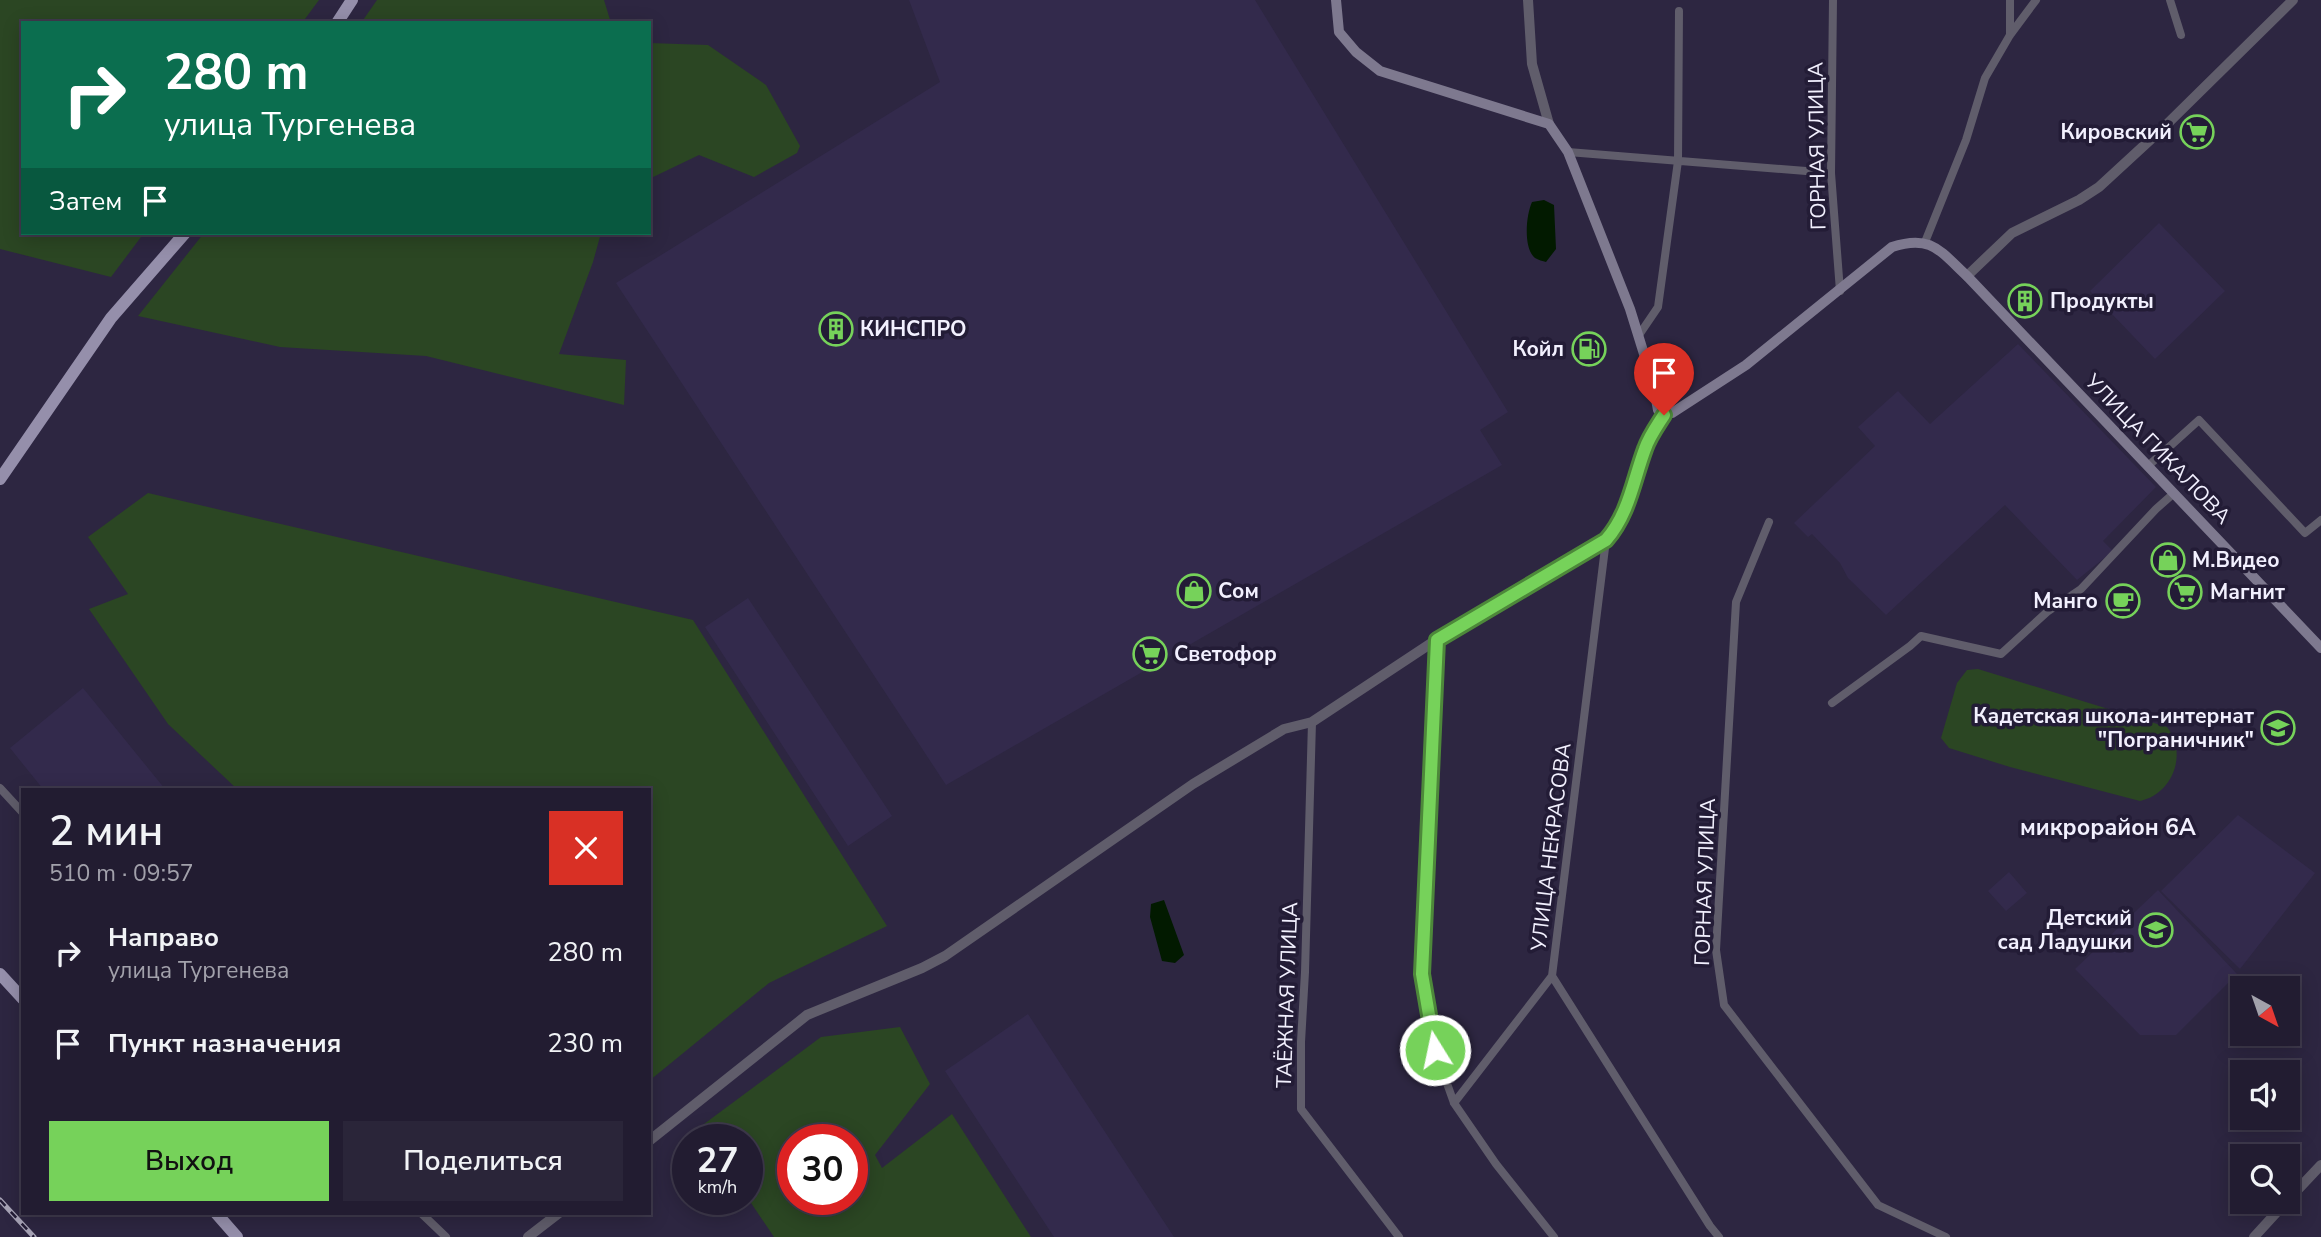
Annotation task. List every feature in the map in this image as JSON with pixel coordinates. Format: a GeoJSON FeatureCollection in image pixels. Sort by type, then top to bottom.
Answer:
{"type":"FeatureCollection","features":[{"type":"Feature","properties":{"kind":"main road"},"geometry":{"type":"LineString","coordinates":[[338,21],[352,0]]}},
{"type":"Feature","properties":{"kind":"main road"},"geometry":{"type":"LineString","coordinates":[[1336,0],[1339,32],[1356,52],[1380,71],[1549,124],[1568,152],[1639,334],[1658,410],[1664,415],[1672,413],[1746,365],[1892,247],[1912,240],[1925,242]]}},
{"type":"Feature","properties":{"kind":"main road"},"geometry":{"type":"LineString","coordinates":[[0,479],[111,318],[183,235]]}},
{"type":"Feature","properties":{"kind":"main road","name":"УЛИЦА ГИКАЛОВА"},"geometry":{"type":"LineString","coordinates":[[1925,242],[1940,251],[1967,276],[2321,648]]}},
{"type":"Feature","properties":{"kind":"main road"},"geometry":{"type":"LineString","coordinates":[[0,974],[21,997]]}},
{"type":"Feature","properties":{"kind":"main road"},"geometry":{"type":"LineString","coordinates":[[218,1215],[237,1237]]}},
{"type":"Feature","properties":{"kind":"street"},"geometry":{"type":"LineString","coordinates":[[1528,0],[1532,64],[1549,124]]}},
{"type":"Feature","properties":{"kind":"street","name":"ГОРНАЯ УЛИЦА"},"geometry":{"type":"LineString","coordinates":[[1833,0],[1830,173],[1840,290]]}},
{"type":"Feature","properties":{"kind":"street"},"geometry":{"type":"LineString","coordinates":[[2010,0],[2010,35]]}},
{"type":"Feature","properties":{"kind":"street"},"geometry":{"type":"LineString","coordinates":[[1925,242],[1966,140],[1985,78],[2010,35],[2036,0]]}},
{"type":"Feature","properties":{"kind":"street"},"geometry":{"type":"LineString","coordinates":[[2171,0],[2181,35]]}},
{"type":"Feature","properties":{"kind":"street"},"geometry":{"type":"LineString","coordinates":[[1967,276],[2012,233],[2099,187],[2293,0]]}},
{"type":"Feature","properties":{"kind":"street"},"geometry":{"type":"LineString","coordinates":[[1639,334],[1658,307],[1678,161],[1679,11]]}},
{"type":"Feature","properties":{"kind":"street"},"geometry":{"type":"LineString","coordinates":[[1568,152],[1830,173]]}},
{"type":"Feature","properties":{"kind":"street"},"geometry":{"type":"LineString","coordinates":[[651,1138],[807,1015],[945,956],[1193,784],[1284,729],[1312,722],[1437,640],[1606,540],[1616,529],[1627,507],[1646,446],[1664,415]]}},
{"type":"Feature","properties":{"kind":"street"},"geometry":{"type":"LineString","coordinates":[[2148,466],[2199,420],[2305,533],[2321,520]]}},
{"type":"Feature","properties":{"kind":"street"},"geometry":{"type":"LineString","coordinates":[[1832,702],[1921,636],[2001,654],[2046,612],[2081,589],[2173,494]]}},
{"type":"Feature","properties":{"kind":"street","name":"ГОРНАЯ УЛИЦА"},"geometry":{"type":"LineString","coordinates":[[1769,523],[1736,602],[1716,950],[1724,1005],[1878,1205],[1946,1237]]}},
{"type":"Feature","properties":{"kind":"street","name":"УЛИЦА НЕКРАСОВА"},"geometry":{"type":"LineString","coordinates":[[1606,540],[1552,976],[1719,1237]]}},
{"type":"Feature","properties":{"kind":"street"},"geometry":{"type":"LineString","coordinates":[[1437,640],[1422,974],[1435,1050],[1454,1103],[1496,1164],[1554,1237]]}},
{"type":"Feature","properties":{"kind":"street","name":"ТАЁЖНАЯ УЛИЦА"},"geometry":{"type":"LineString","coordinates":[[1312,722],[1301,1109],[1399,1237]]}},
{"type":"Feature","properties":{"kind":"street"},"geometry":{"type":"LineString","coordinates":[[0,788],[21,811]]}},
{"type":"Feature","properties":{"kind":"street"},"geometry":{"type":"LineString","coordinates":[[1454,1103],[1552,976]]}},
{"type":"Feature","properties":{"kind":"street"},"geometry":{"type":"LineString","coordinates":[[2300,1188],[2321,1165]]}},
{"type":"Feature","properties":{"kind":"street"},"geometry":{"type":"LineString","coordinates":[[2254,1237],[2276,1214]]}},
{"type":"Feature","properties":{"kind":"street"},"geometry":{"type":"LineString","coordinates":[[423,1215],[446,1237]]}},
{"type":"Feature","properties":{"kind":"street"},"geometry":{"type":"LineString","coordinates":[[528,1237],[556,1215]]}},
{"type":"Feature","properties":{"kind":"shaded area"},"geometry":{"type":"Polygon","coordinates":[[[0,0],[319,0],[303,21],[21,21],[21,235],[142,235],[111,277],[0,249],[0,0]]]}},
{"type":"Feature","properties":{"kind":"shaded area"},"geometry":{"type":"Polygon","coordinates":[[[377,0],[604,0],[610,21],[362,21],[377,0]]]}},
{"type":"Feature","properties":{"kind":"shaded area"},"geometry":{"type":"Polygon","coordinates":[[[909,0],[1255,0],[1508,412],[1480,430],[1502,465],[946,785],[616,283],[940,82],[909,0]]]}},
{"type":"Feature","properties":{"kind":"shaded area"},"geometry":{"type":"Polygon","coordinates":[[[651,43],[708,45],[766,85],[800,146],[797,153],[754,177],[699,155],[651,178],[651,43]]]}},
{"type":"Feature","properties":{"kind":"shaded area"},"geometry":{"type":"Polygon","coordinates":[[[1544,200],[1554,205],[1556,249],[1546,262],[1535,258],[1527,239],[1528,215],[1532,202],[1544,200]]]}},
{"type":"Feature","properties":{"kind":"shaded area"},"geometry":{"type":"Polygon","coordinates":[[[2159,223],[2225,291],[2155,359],[2090,291],[2159,223]]]}},
{"type":"Feature","properties":{"kind":"shaded area"},"geometry":{"type":"Polygon","coordinates":[[[202,235],[600,235],[559,354],[626,360],[624,405],[426,356],[280,347],[138,316],[202,235]]]}},
{"type":"Feature","properties":{"kind":"shaded area"},"geometry":{"type":"Polygon","coordinates":[[[2018,344],[2156,487],[2103,541],[2113,551],[2077,580],[2005,505],[1886,615],[1848,578],[1840,563],[1812,534],[1808,537],[1794,523],[1875,446],[1858,427],[1898,391],[1930,424],[2018,344]]]}},
{"type":"Feature","properties":{"kind":"shaded area"},"geometry":{"type":"Polygon","coordinates":[[[148,493],[693,620],[887,926],[769,983],[651,1079],[651,788],[236,788],[168,724],[89,609],[128,594],[88,537],[148,493]]]}},
{"type":"Feature","properties":{"kind":"shaded area"},"geometry":{"type":"Polygon","coordinates":[[[748,598],[892,816],[848,846],[705,627],[748,598]]]}},
{"type":"Feature","properties":{"kind":"shaded area"},"geometry":{"type":"Polygon","coordinates":[[[1978,669],[2167,727],[2176,749],[2174,771],[2169,781],[2151,797],[2140,801],[1949,748],[1941,738],[1957,683],[1967,670],[1978,669]]]}},
{"type":"Feature","properties":{"kind":"shaded area"},"geometry":{"type":"Polygon","coordinates":[[[83,688],[164,788],[42,788],[10,748],[83,688]]]}},
{"type":"Feature","properties":{"kind":"shaded area","name":"Детский сад Ладушки"},"geometry":{"type":"Polygon","coordinates":[[[2238,815],[2315,873],[2240,969],[2161,891],[2238,815]]]}},
{"type":"Feature","properties":{"kind":"shaded area"},"geometry":{"type":"Polygon","coordinates":[[[2009,872],[2027,893],[2006,911],[1988,891],[2009,872]]]}},
{"type":"Feature","properties":{"kind":"shaded area","name":"Детский сад Ладушки"},"geometry":{"type":"Polygon","coordinates":[[[2158,890],[2237,974],[2230,976],[2230,981],[2176,1035],[2140,1035],[2075,969],[2158,890]]]}},
{"type":"Feature","properties":{"kind":"shaded area"},"geometry":{"type":"Polygon","coordinates":[[[1164,900],[1184,955],[1175,963],[1162,961],[1150,917],[1151,904],[1164,900]]]}},
{"type":"Feature","properties":{"kind":"shaded area"},"geometry":{"type":"Polygon","coordinates":[[[1028,1014],[1174,1237],[1054,1237],[945,1071],[1028,1014]]]}},
{"type":"Feature","properties":{"kind":"shaded area"},"geometry":{"type":"Polygon","coordinates":[[[900,1027],[930,1084],[875,1155],[882,1168],[952,1114],[1031,1237],[774,1237],[759,1215],[763,1215],[763,1124],[704,1124],[821,1037],[900,1027]]]}},
{"type":"Feature","properties":{"kind":"railway"},"geometry":{"type":"LineString","coordinates":[[0,1200],[34,1237]]}},
{"type":"Feature","properties":{"kind":"place","name":"Кировский"},"geometry":{"type":"Point","coordinates":[2197,132]}},
{"type":"Feature","properties":{"kind":"place","name":"Продукты"},"geometry":{"type":"Point","coordinates":[2025,301]}},
{"type":"Feature","properties":{"kind":"place","name":"КИНСПРО"},"geometry":{"type":"Point","coordinates":[836,329]}},
{"type":"Feature","properties":{"kind":"place","name":"Койл"},"geometry":{"type":"Point","coordinates":[1589,349]}},
{"type":"Feature","properties":{"kind":"place","name":"М.Видео"},"geometry":{"type":"Point","coordinates":[2168,560]}},
{"type":"Feature","properties":{"kind":"place","name":"Сом"},"geometry":{"type":"Point","coordinates":[1194,591]}},
{"type":"Feature","properties":{"kind":"place","name":"Магнит"},"geometry":{"type":"Point","coordinates":[2185,592]}},
{"type":"Feature","properties":{"kind":"place","name":"Манго"},"geometry":{"type":"Point","coordinates":[2123,601]}},
{"type":"Feature","properties":{"kind":"place","name":"Светофор"},"geometry":{"type":"Point","coordinates":[1150,654]}},
{"type":"Feature","properties":{"kind":"place","name":"Кадетская школа-интернат \"Пограничник\""},"geometry":{"type":"Point","coordinates":[2278,728]}},
{"type":"Feature","properties":{"kind":"place","name":"Детский сад Ладушки"},"geometry":{"type":"Point","coordinates":[2156,930]}},
{"type":"Feature","properties":{"kind":"district","name":"микрорайон 6А"},"geometry":{"type":"Point","coordinates":[2108,827]}},
{"type":"Feature","properties":{"kind":"route"},"geometry":{"type":"LineString","coordinates":[[1435,1050],[1422,974],[1422,937],[1437,640],[1606,540],[1616,529],[1627,507],[1646,446],[1664,415]]}}]}
